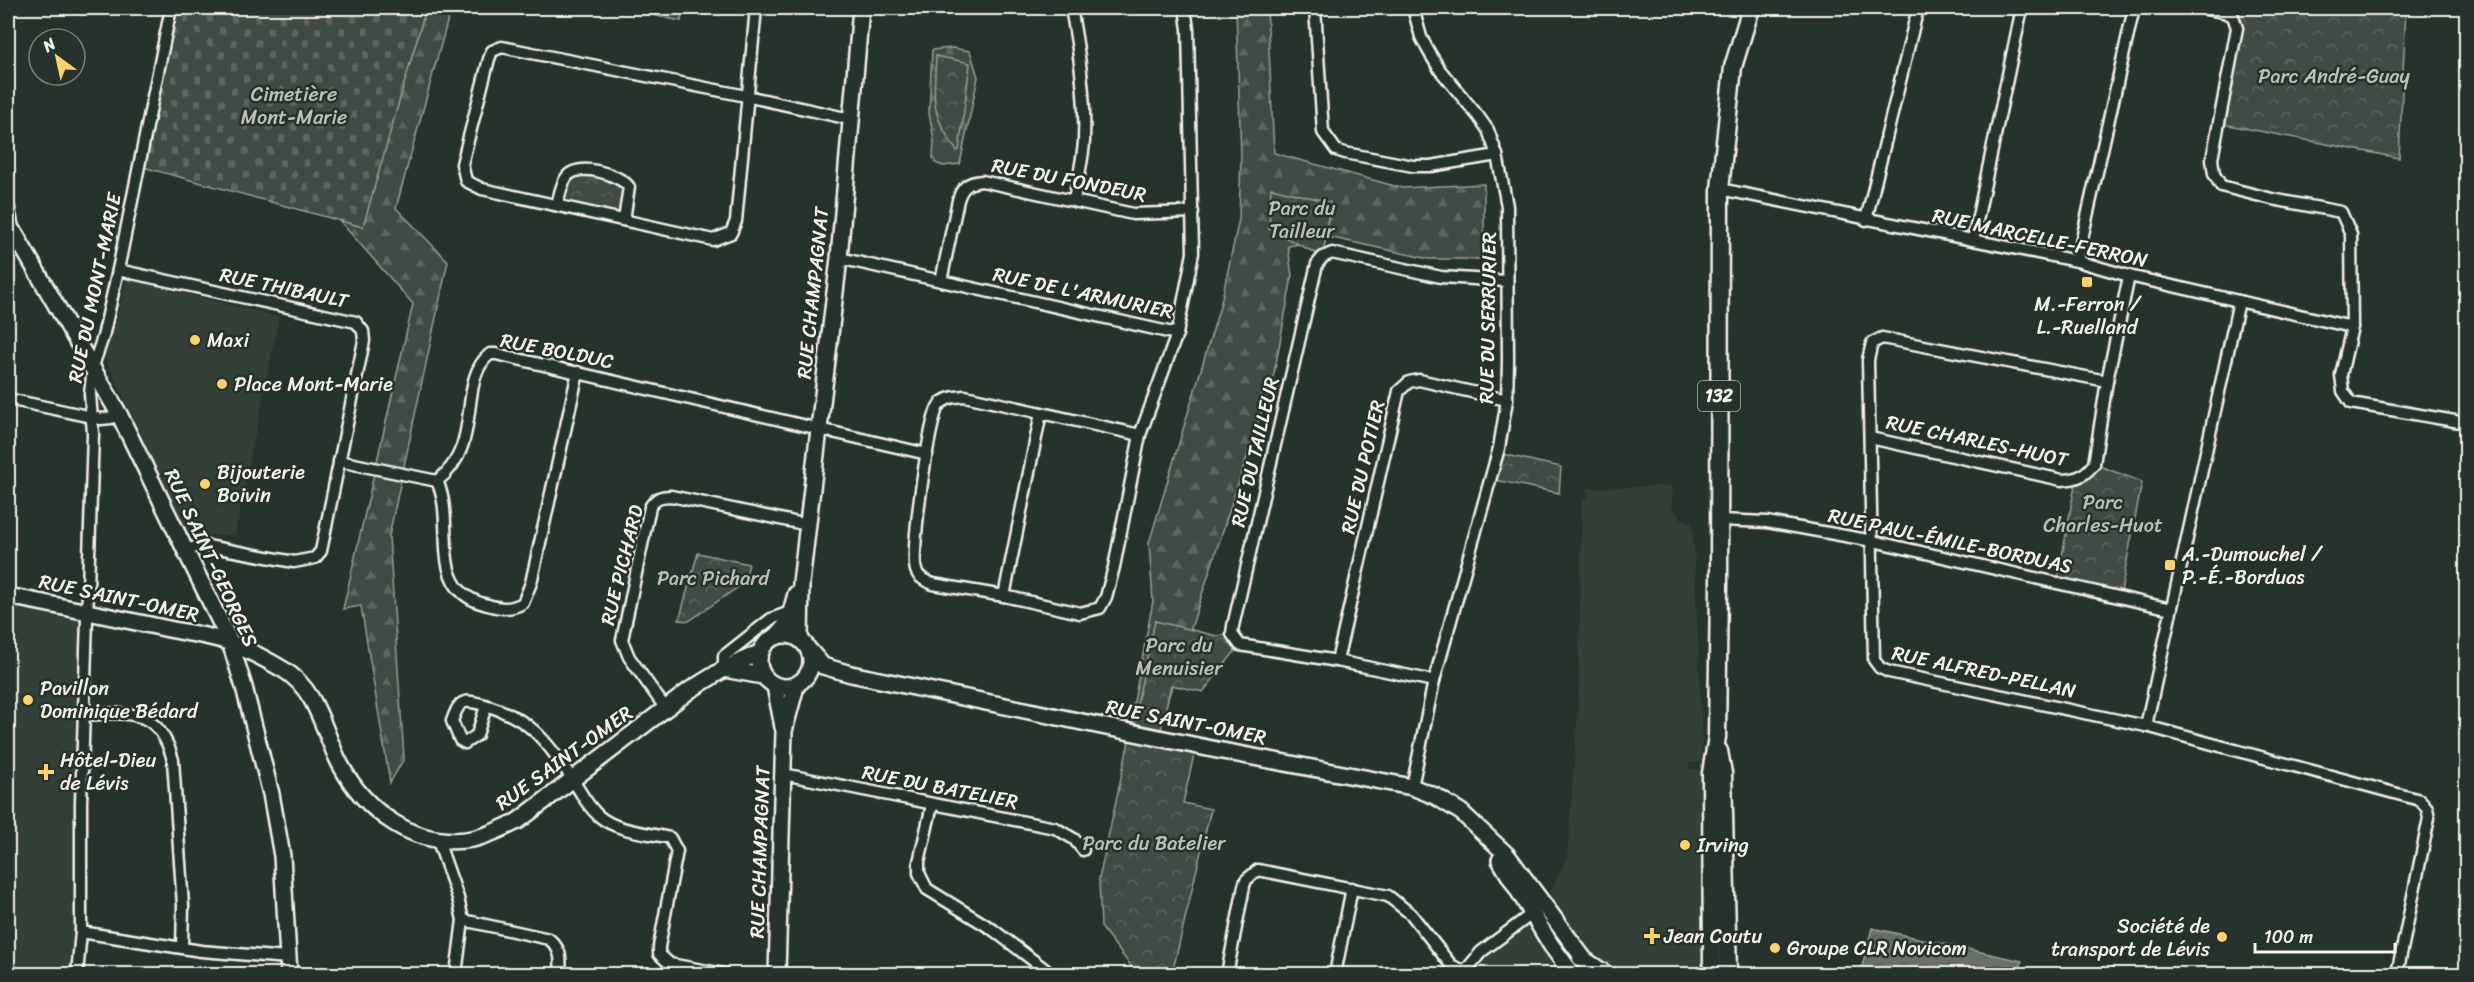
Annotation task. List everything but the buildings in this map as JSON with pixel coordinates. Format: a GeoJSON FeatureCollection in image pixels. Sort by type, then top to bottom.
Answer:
{"type":"FeatureCollection","features":[{"type":"Feature","properties":{"kind":"main road","name":"132"},"geometry":{"type":"LineString","coordinates":[[1712,975],[1711,773],[1717,742],[1720,189],[1733,67],[1751,8]]}},
{"type":"Feature","properties":{"kind":"main road","name":"132"},"geometry":{"type":"LineString","coordinates":[[1717,742],[1724,773],[1728,975]]}},
{"type":"Feature","properties":{"kind":"main road"},"geometry":{"type":"LineString","coordinates":[[1702,975],[1711,923]]}},
{"type":"Feature","properties":{"kind":"main road"},"geometry":{"type":"LineString","coordinates":[[1581,958],[1605,975]]}},
{"type":"Feature","properties":{"kind":"street","name":"RUE DU MONT-MARIE"},"geometry":{"type":"LineString","coordinates":[[77,975],[81,932],[81,802],[92,416],[90,394],[93,366],[103,337],[118,270],[171,8]]}},
{"type":"Feature","properties":{"kind":"street"},"geometry":{"type":"LineString","coordinates":[[756,8],[747,96],[736,221],[731,233],[713,240],[482,189],[466,181],[462,164],[492,51],[502,47],[747,96],[850,119]]}},
{"type":"Feature","properties":{"kind":"street","name":"RUE CHAMPAGNAT"},"geometry":{"type":"LineString","coordinates":[[805,645],[801,583],[839,258],[861,8]]}},
{"type":"Feature","properties":{"kind":"street"},"geometry":{"type":"LineString","coordinates":[[1071,8],[1080,55],[1084,119],[1084,144],[1074,201]]}},
{"type":"Feature","properties":{"kind":"street","name":"RUE DE L'ARMURIER"},"geometry":{"type":"LineString","coordinates":[[839,258],[1177,334],[1193,253],[1188,30],[1185,8]]}},
{"type":"Feature","properties":{"kind":"street"},"geometry":{"type":"LineString","coordinates":[[1315,8],[1323,132],[1336,150],[1422,166],[1497,155]]}},
{"type":"Feature","properties":{"kind":"street","name":"RUE DU SERRURIER"},"geometry":{"type":"LineString","coordinates":[[1412,787],[1434,681],[1499,448],[1507,400],[1507,206],[1497,155],[1488,130],[1479,116],[1440,70],[1429,52],[1421,37],[1413,8]]}},
{"type":"Feature","properties":{"kind":"street"},"geometry":{"type":"LineString","coordinates":[[1866,220],[1918,8]]}},
{"type":"Feature","properties":{"kind":"street"},"geometry":{"type":"LineString","coordinates":[[1973,240],[2022,8]]}},
{"type":"Feature","properties":{"kind":"street"},"geometry":{"type":"LineString","coordinates":[[2077,261],[2134,8]]}},
{"type":"Feature","properties":{"kind":"street"},"geometry":{"type":"LineString","coordinates":[[2201,8],[2234,16],[2237,28],[2212,159],[2214,174],[2221,186],[2272,199],[2342,212],[2351,234],[2352,327],[2341,375],[2343,391],[2351,403],[2466,423]]}},
{"type":"Feature","properties":{"kind":"street"},"geometry":{"type":"LineString","coordinates":[[557,205],[566,177],[573,171],[596,172],[624,180],[629,187],[624,219]]}},
{"type":"Feature","properties":{"kind":"street","name":"RUE DU FONDEUR"},"geometry":{"type":"LineString","coordinates":[[941,280],[958,200],[966,186],[973,182],[1133,214],[1193,212]]}},
{"type":"Feature","properties":{"kind":"street","name":"RUE MARCELLE-FERRON"},"geometry":{"type":"LineString","coordinates":[[1720,189],[2077,261],[2129,276],[2352,327]]}},
{"type":"Feature","properties":{"kind":"street"},"geometry":{"type":"LineString","coordinates":[[8,204],[10,232]]}},
{"type":"Feature","properties":{"kind":"street","name":"RUE SAINT-GEORGES"},"geometry":{"type":"LineString","coordinates":[[10,232],[93,366],[119,414],[230,642],[271,794],[282,856],[289,975]]}},
{"type":"Feature","properties":{"kind":"street","name":"RUE DU TAILLEUR"},"geometry":{"type":"LineString","coordinates":[[1434,681],[1337,661],[1240,645],[1233,634],[1317,264],[1323,257],[1332,253],[1441,277],[1507,281]]}},
{"type":"Feature","properties":{"kind":"street","name":"RUE THIBAULT"},"geometry":{"type":"LineString","coordinates":[[118,270],[357,322],[363,331],[364,341],[321,550],[315,558],[294,562],[202,545],[186,550]]}},
{"type":"Feature","properties":{"kind":"street","name":"RUE CHARLES-HUOT"},"geometry":{"type":"LineString","coordinates":[[1870,438],[2062,480],[2076,480],[2085,475],[2094,464],[2107,381],[2129,276]]}},
{"type":"Feature","properties":{"kind":"street"},"geometry":{"type":"LineString","coordinates":[[2145,726],[2239,301]]}},
{"type":"Feature","properties":{"kind":"street"},"geometry":{"type":"LineString","coordinates":[[1140,435],[965,396],[947,399],[937,409],[927,454],[915,546],[916,573],[933,584],[1004,596],[1080,613],[1100,608],[1114,567],[1140,435],[1177,334]]}},
{"type":"Feature","properties":{"kind":"street","name":"RUE ALFRED-PELLAN"},"geometry":{"type":"LineString","coordinates":[[2107,381],[1882,338],[1872,343],[1868,360],[1874,660],[1880,668],[2145,726],[2420,800],[2427,808],[2429,818],[2397,975]]}},
{"type":"Feature","properties":{"kind":"street","name":"RUE BOLDUC"},"geometry":{"type":"LineString","coordinates":[[437,481],[448,472],[464,445],[478,368],[490,354],[505,355],[927,454]]}},
{"type":"Feature","properties":{"kind":"street"},"geometry":{"type":"LineString","coordinates":[[339,461],[437,481],[444,502],[447,554],[450,576],[455,588],[470,600],[505,610],[523,603],[531,583],[578,372]]}},
{"type":"Feature","properties":{"kind":"street","name":"RUE DU POTIER"},"geometry":{"type":"LineString","coordinates":[[1337,661],[1399,391],[1409,382],[1419,380],[1507,400]]}},
{"type":"Feature","properties":{"kind":"street"},"geometry":{"type":"LineString","coordinates":[[8,399],[92,416],[111,418],[119,414]]}},
{"type":"Feature","properties":{"kind":"street"},"geometry":{"type":"LineString","coordinates":[[1004,596],[1041,413]]}},
{"type":"Feature","properties":{"kind":"street","name":"RUE PICHARD"},"geometry":{"type":"LineString","coordinates":[[666,709],[629,657],[622,640],[650,507],[654,500],[661,496],[671,496],[808,525]]}},
{"type":"Feature","properties":{"kind":"street","name":"RUE PAUL-ÉMILE-BORDUAS"},"geometry":{"type":"LineString","coordinates":[[1719,520],[1767,522],[1873,541],[2171,609]]}},
{"type":"Feature","properties":{"kind":"street","name":"RUE CHAMPAGNAT"},"geometry":{"type":"LineString","coordinates":[[776,636],[788,623],[801,583]]}},
{"type":"Feature","properties":{"kind":"street","name":"RUE SAINT-OMER"},"geometry":{"type":"LineString","coordinates":[[8,596],[230,642],[284,670],[309,694],[338,760],[358,791],[375,808],[407,831],[438,840],[473,839],[491,834],[518,821],[690,690],[724,669],[761,652]]}},
{"type":"Feature","properties":{"kind":"street","name":"RUE SAINT-OMER"},"geometry":{"type":"LineString","coordinates":[[724,669],[724,656],[771,619],[790,612]]}},
{"type":"Feature","properties":{"kind":"street"},"geometry":{"type":"LineString","coordinates":[[724,669],[789,688],[796,686],[808,675],[811,667],[805,645],[792,636],[776,636],[764,645],[759,660],[769,681]]}},
{"type":"Feature","properties":{"kind":"street","name":"RUE SAINT-OMER"},"geometry":{"type":"LineString","coordinates":[[805,645],[824,666],[851,674],[1206,748],[1412,787],[1434,796],[1461,812],[1496,846],[1500,860],[1538,910],[1597,975]]}},
{"type":"Feature","properties":{"kind":"street"},"geometry":{"type":"LineString","coordinates":[[244,687],[247,670],[251,664],[263,663],[284,670]]}},
{"type":"Feature","properties":{"kind":"street","name":"RUE SAINT-OMER"},"geometry":{"type":"LineString","coordinates":[[808,675],[851,674]]}},
{"type":"Feature","properties":{"kind":"street","name":"RUE CHAMPAGNAT"},"geometry":{"type":"LineString","coordinates":[[769,681],[784,731]]}},
{"type":"Feature","properties":{"kind":"street","name":"RUE CHAMPAGNAT"},"geometry":{"type":"LineString","coordinates":[[777,975],[784,731],[796,686]]}},
{"type":"Feature","properties":{"kind":"street"},"geometry":{"type":"LineString","coordinates":[[486,706],[530,725],[573,780],[590,808],[600,818],[612,825],[670,838],[675,843],[677,851],[659,954],[670,964],[724,975]]}},
{"type":"Feature","properties":{"kind":"street"},"geometry":{"type":"LineString","coordinates":[[85,715],[144,717],[154,722],[168,742],[173,760],[183,906],[182,947]]}},
{"type":"Feature","properties":{"kind":"street","name":"RUE DU BATELIER"},"geometry":{"type":"LineString","coordinates":[[783,774],[1055,828],[1074,839],[1083,850]]}},
{"type":"Feature","properties":{"kind":"street"},"geometry":{"type":"LineString","coordinates":[[932,805],[919,862],[922,881],[935,896],[992,929],[1051,975]]}},
{"type":"Feature","properties":{"kind":"street"},"geometry":{"type":"LineString","coordinates":[[438,840],[463,920],[456,975]]}},
{"type":"Feature","properties":{"kind":"street"},"geometry":{"type":"LineString","coordinates":[[1227,975],[1244,886],[1252,873],[1258,870],[1388,896],[1400,904],[1451,964],[1464,973],[1481,952],[1538,910]]}},
{"type":"Feature","properties":{"kind":"street"},"geometry":{"type":"LineString","coordinates":[[1335,975],[1352,888]]}},
{"type":"Feature","properties":{"kind":"street","name":"RUE SAINT-OMER"},"geometry":{"type":"LineString","coordinates":[[1538,910],[1572,975]]}},
{"type":"Feature","properties":{"kind":"street"},"geometry":{"type":"LineString","coordinates":[[463,920],[549,939],[557,946],[561,955],[560,975]]}},
{"type":"Feature","properties":{"kind":"street"},"geometry":{"type":"LineString","coordinates":[[81,932],[201,951],[288,958]]}},
{"type":"Feature","properties":{"kind":"shaded area"},"geometry":{"type":"Polygon","coordinates":[[[127,279],[279,317],[235,535],[188,535],[105,358],[127,279]]]}},
{"type":"Feature","properties":{"kind":"shaded area"},"geometry":{"type":"Polygon","coordinates":[[[1672,486],[1672,508],[1682,519],[1693,524],[1703,762],[1689,763],[1689,769],[1707,769],[1709,974],[1472,974],[1494,948],[1531,926],[1567,858],[1578,709],[1582,499],[1587,499],[1587,488],[1672,486]]]}},
{"type":"Feature","properties":{"kind":"shaded area","name":"Hôtel-Dieu de Lévis"},"geometry":{"type":"Polygon","coordinates":[[[8,594],[86,612],[77,974],[8,974],[8,594]]]}},
{"type":"Feature","properties":{"kind":"green space","name":"Cimetière Mont-Marie"},"geometry":{"type":"Polygon","coordinates":[[[171,8],[426,8],[363,227],[139,166],[171,8]]]}},
{"type":"Feature","properties":{"kind":"green space"},"geometry":{"type":"Polygon","coordinates":[[[387,8],[451,8],[396,208],[448,261],[389,536],[404,758],[390,783],[361,606],[343,609],[413,304],[339,220],[387,8]]]}},
{"type":"Feature","properties":{"kind":"green space"},"geometry":{"type":"Polygon","coordinates":[[[619,8],[683,8],[681,21],[619,8]]]}},
{"type":"Feature","properties":{"kind":"green space","name":"Parc du Menuisier"},"geometry":{"type":"Polygon","coordinates":[[[1236,8],[1267,8],[1274,153],[1402,188],[1484,184],[1484,259],[1429,259],[1333,238],[1288,246],[1292,277],[1274,374],[1161,720],[1132,712],[1153,601],[1149,543],[1221,303],[1239,219],[1241,156],[1236,8]]]}},
{"type":"Feature","properties":{"kind":"green space","name":"Parc André-Guay"},"geometry":{"type":"Polygon","coordinates":[[[2239,8],[2406,8],[2399,158],[2218,123],[2233,16],[2239,8]]]}},
{"type":"Feature","properties":{"kind":"green space"},"geometry":{"type":"Polygon","coordinates":[[[952,48],[970,51],[978,77],[960,164],[943,166],[935,163],[933,158],[934,140],[929,113],[932,50],[952,48]]]}},
{"type":"Feature","properties":{"kind":"green space"},"geometry":{"type":"Polygon","coordinates":[[[936,56],[970,63],[959,150],[957,151],[942,126],[935,106],[936,56]]]}},
{"type":"Feature","properties":{"kind":"green space"},"geometry":{"type":"Polygon","coordinates":[[[573,171],[624,180],[624,220],[557,205],[573,171]]]}},
{"type":"Feature","properties":{"kind":"green space","name":"Parc du Tailleur"},"geometry":{"type":"Polygon","coordinates":[[[1271,188],[1330,202],[1323,257],[1269,229],[1271,188]]]}},
{"type":"Feature","properties":{"kind":"green space"},"geometry":{"type":"Polygon","coordinates":[[[1498,453],[1561,467],[1559,493],[1490,479],[1498,453]]]}},
{"type":"Feature","properties":{"kind":"green space","name":"Parc Charles-Huot"},"geometry":{"type":"Polygon","coordinates":[[[2094,464],[2142,482],[2120,597],[2057,583],[2076,480],[2094,464]]]}},
{"type":"Feature","properties":{"kind":"green space","name":"Parc Pichard"},"geometry":{"type":"Polygon","coordinates":[[[698,553],[749,564],[744,583],[689,621],[679,620],[698,553]]]}},
{"type":"Feature","properties":{"kind":"green space","name":"Parc du Batelier"},"geometry":{"type":"Polygon","coordinates":[[[1155,621],[1217,636],[1232,634],[1240,645],[1203,692],[1171,685],[1159,738],[1196,746],[1183,803],[1211,809],[1172,974],[1137,974],[1101,927],[1099,879],[1155,621]]]}},
{"type":"Feature","properties":{"kind":"water"},"geometry":{"type":"Polygon","coordinates":[[[1872,928],[2022,961],[2018,974],[1860,974],[1872,928]]]}},
{"type":"Feature","properties":{"kind":"place","name":"M.-Ferron / L.-Ruelland"},"geometry":{"type":"Point","coordinates":[2087,282]}},
{"type":"Feature","properties":{"kind":"place","name":"Maxi"},"geometry":{"type":"Point","coordinates":[195,340]}},
{"type":"Feature","properties":{"kind":"place","name":"Place Mont-Marie"},"geometry":{"type":"Point","coordinates":[222,384]}},
{"type":"Feature","properties":{"kind":"place","name":"Bijouterie Boivin"},"geometry":{"type":"Point","coordinates":[205,484]}},
{"type":"Feature","properties":{"kind":"place","name":"A.-Dumouchel / P.-É.-Borduas"},"geometry":{"type":"Point","coordinates":[2170,565]}},
{"type":"Feature","properties":{"kind":"place","name":"Pavillon Dominique Bédard"},"geometry":{"type":"Point","coordinates":[28,700]}},
{"type":"Feature","properties":{"kind":"place","name":"Hôtel-Dieu de Lévis"},"geometry":{"type":"Point","coordinates":[46,772]}},
{"type":"Feature","properties":{"kind":"place","name":"Irving"},"geometry":{"type":"Point","coordinates":[1685,845]}},
{"type":"Feature","properties":{"kind":"place","name":"Jean Coutu"},"geometry":{"type":"Point","coordinates":[1652,936]}},
{"type":"Feature","properties":{"kind":"place","name":"Société de transport de Lévis"},"geometry":{"type":"Point","coordinates":[2222,937]}},
{"type":"Feature","properties":{"kind":"place","name":"Groupe CLR Novicom"},"geometry":{"type":"Point","coordinates":[1775,948]}}]}
